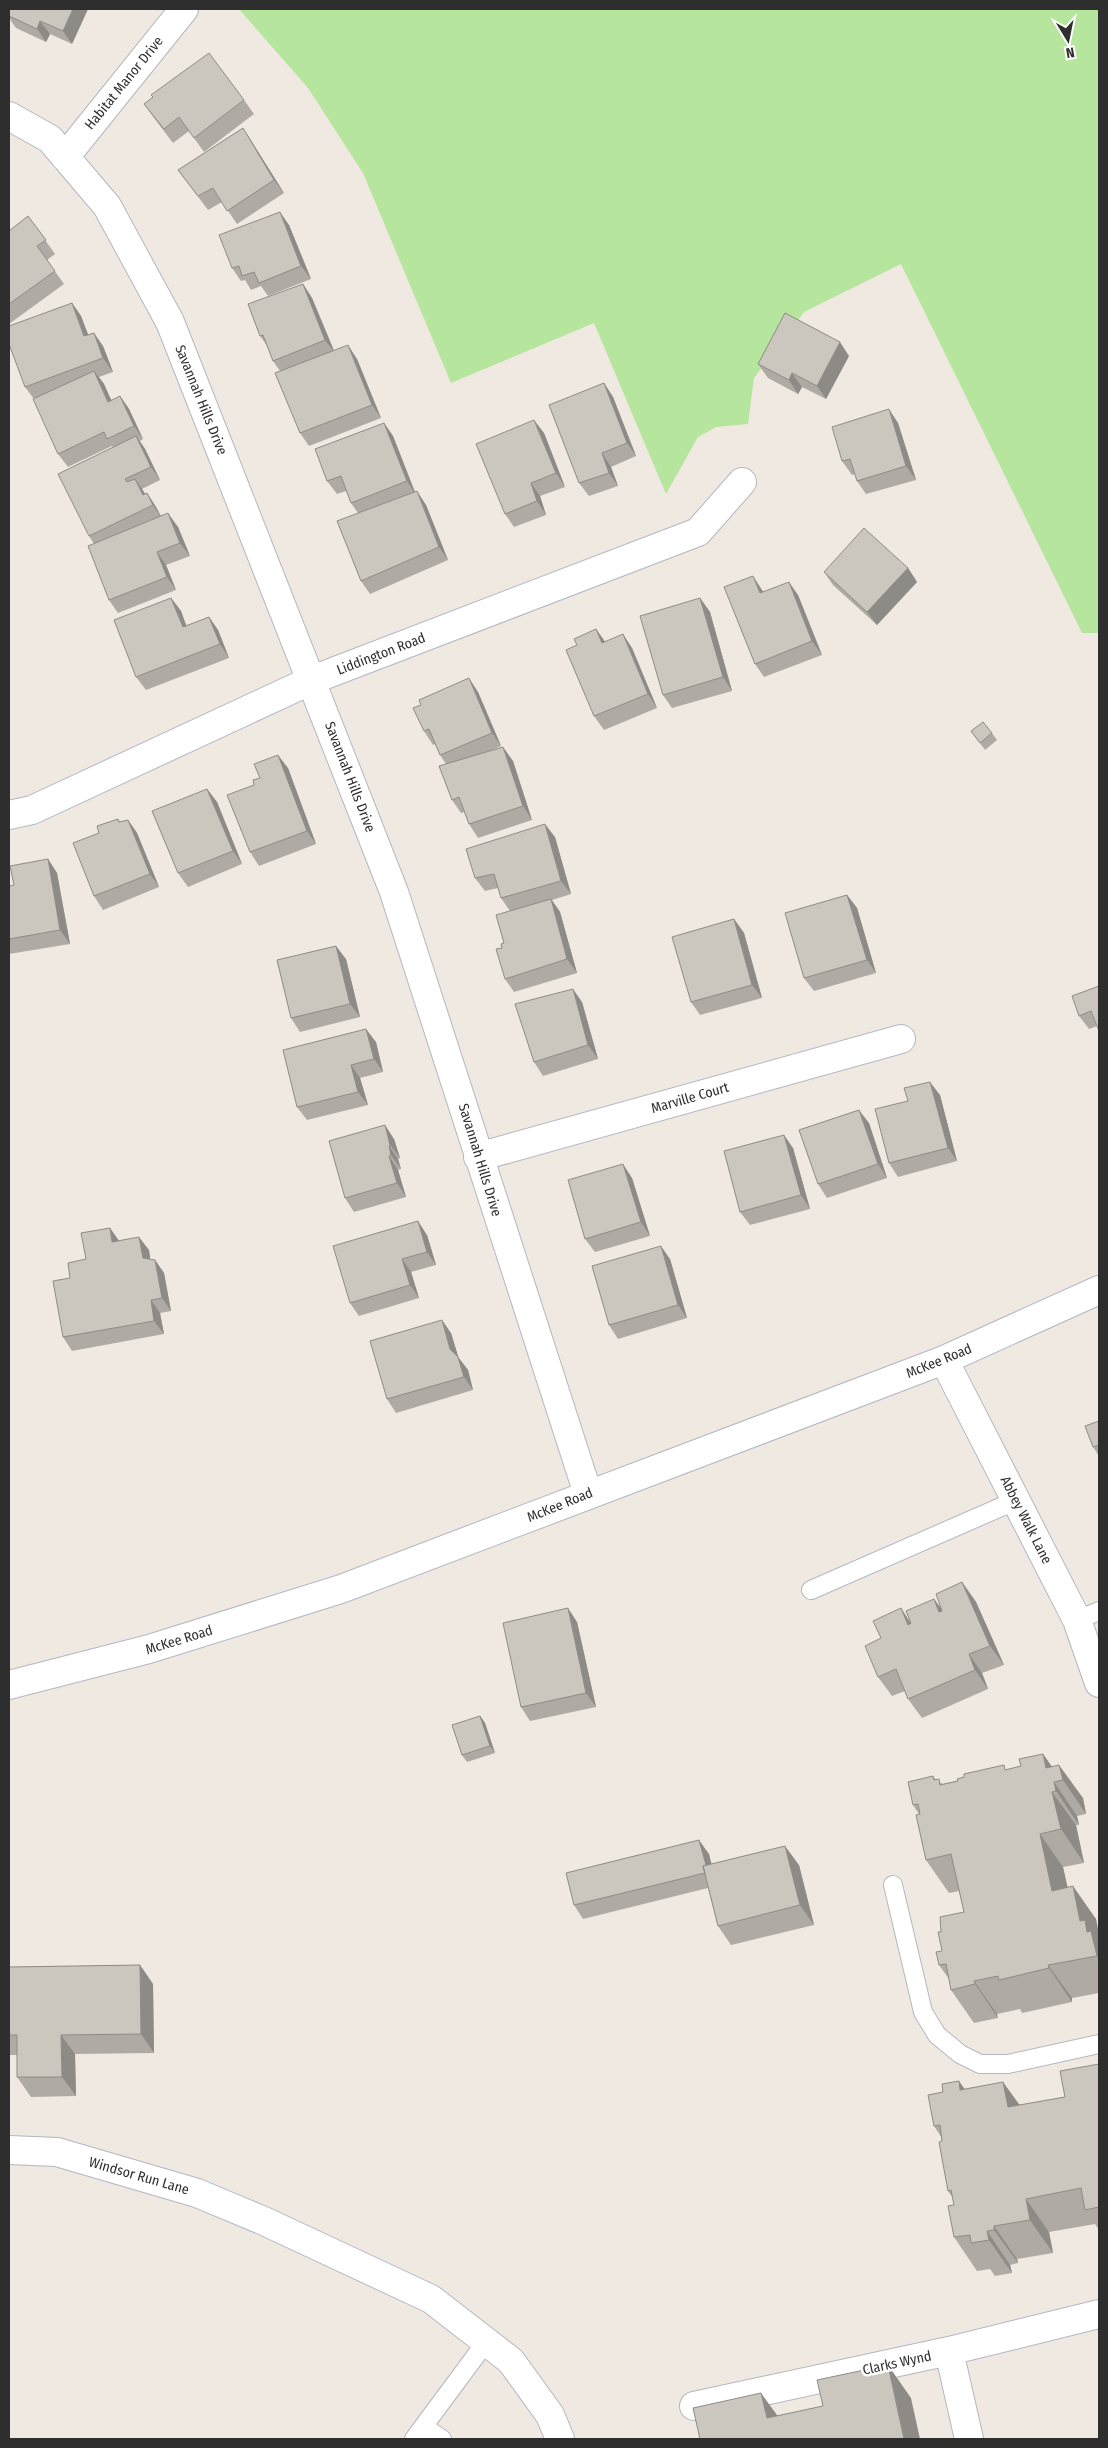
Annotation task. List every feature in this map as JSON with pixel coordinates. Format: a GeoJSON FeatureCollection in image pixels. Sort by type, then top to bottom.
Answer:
{"type":"FeatureCollection","features":[{"type":"Feature","properties":{"kind":"street","name":"Habitat Manor Drive"},"geometry":{"type":"LineString","coordinates":[[65,157],[184,9]]}},
{"type":"Feature","properties":{"kind":"street","name":"Savannah Hills Drive"},"geometry":{"type":"LineString","coordinates":[[9,116],[50,140],[106,206],[170,322],[394,892],[588,1494]]}},
{"type":"Feature","properties":{"kind":"street","name":"Liddington Road"},"geometry":{"type":"LineString","coordinates":[[9,815],[32,810],[312,680],[698,532],[742,482]]}},
{"type":"Feature","properties":{"kind":"street","name":"Marville Court"},"geometry":{"type":"LineString","coordinates":[[478,1157],[901,1039]]}},
{"type":"Feature","properties":{"kind":"street","name":"McKee Road"},"geometry":{"type":"LineString","coordinates":[[9,1685],[149,1649],[341,1590],[428,1558],[588,1494],[944,1360],[1099,1290]]}},
{"type":"Feature","properties":{"kind":"street","name":"Abbey Walk Lane"},"geometry":{"type":"LineString","coordinates":[[944,1360],[1017,1500],[1088,1616],[1099,1683]]}},
{"type":"Feature","properties":{"kind":"street","name":"Windsor Run Lane"},"geometry":{"type":"LineString","coordinates":[[9,2150],[57,2152],[198,2193],[264,2221],[430,2299],[511,2361],[550,2415],[560,2439]]}},
{"type":"Feature","properties":{"kind":"street","name":"Clarks Wynd"},"geometry":{"type":"LineString","coordinates":[[694,2406],[949,2352],[1099,2314]]}},
{"type":"Feature","properties":{"kind":"street"},"geometry":{"type":"LineString","coordinates":[[949,2352],[969,2439]]}},
{"type":"Feature","properties":{"kind":"lane"},"geometry":{"type":"LineString","coordinates":[[811,1590],[1017,1500]]}},
{"type":"Feature","properties":{"kind":"lane"},"geometry":{"type":"LineString","coordinates":[[893,1885],[923,2012],[936,2035],[960,2054],[980,2064],[1008,2064],[1099,2044]]}},
{"type":"Feature","properties":{"kind":"lane"},"geometry":{"type":"LineString","coordinates":[[442,2439],[419,2433],[486,2342]]}},
{"type":"Feature","properties":{"kind":"green space"},"geometry":{"type":"Polygon","coordinates":[[[239,9],[1099,9],[1099,633],[1082,633],[901,264],[804,312],[754,378],[748,424],[716,427],[698,437],[666,494],[594,323],[451,383],[363,173],[308,88],[239,9]]]}},
{"type":"Feature","properties":{"kind":"building"},"geometry":{"type":"Polygon","coordinates":[[[9,9],[73,9],[63,31],[40,21],[37,29],[9,16],[9,9]]]}},
{"type":"Feature","properties":{"kind":"building"},"geometry":{"type":"Polygon","coordinates":[[[209,53],[244,100],[194,138],[179,117],[164,129],[144,104],[153,97],[151,95],[209,53]]]}},
{"type":"Feature","properties":{"kind":"building"},"geometry":{"type":"Polygon","coordinates":[[[243,128],[274,180],[227,211],[213,188],[198,196],[178,170],[243,128]]]}},
{"type":"Feature","properties":{"kind":"building"},"geometry":{"type":"Polygon","coordinates":[[[280,212],[301,266],[259,283],[254,272],[242,276],[239,266],[232,268],[219,235],[280,212]]]}},
{"type":"Feature","properties":{"kind":"building"},"geometry":{"type":"Polygon","coordinates":[[[28,216],[46,240],[37,246],[55,271],[9,304],[9,231],[28,216]]]}},
{"type":"Feature","properties":{"kind":"building"},"geometry":{"type":"Polygon","coordinates":[[[303,284],[325,340],[273,361],[263,335],[260,336],[248,304],[303,284]]]}},
{"type":"Feature","properties":{"kind":"building"},"geometry":{"type":"Polygon","coordinates":[[[72,303],[84,336],[94,333],[103,358],[25,387],[9,344],[9,326],[72,303]]]}},
{"type":"Feature","properties":{"kind":"building"},"geometry":{"type":"Polygon","coordinates":[[[785,313],[840,342],[817,386],[792,373],[789,380],[758,364],[785,313]]]}},
{"type":"Feature","properties":{"kind":"building"},"geometry":{"type":"Polygon","coordinates":[[[348,345],[372,405],[300,433],[275,373],[348,345]]]}},
{"type":"Feature","properties":{"kind":"building"},"geometry":{"type":"Polygon","coordinates":[[[94,371],[108,402],[120,396],[134,426],[107,439],[104,432],[58,454],[33,399],[94,371]]]}},
{"type":"Feature","properties":{"kind":"building"},"geometry":{"type":"Polygon","coordinates":[[[604,383],[627,443],[602,453],[609,473],[579,483],[549,405],[604,383]]]}},
{"type":"Feature","properties":{"kind":"building"},"geometry":{"type":"Polygon","coordinates":[[[889,409],[906,466],[857,481],[850,459],[842,461],[832,427],[889,409]]]}},
{"type":"Feature","properties":{"kind":"building"},"geometry":{"type":"Polygon","coordinates":[[[534,420],[556,473],[531,483],[537,501],[505,514],[476,444],[534,420]]]}},
{"type":"Feature","properties":{"kind":"building"},"geometry":{"type":"Polygon","coordinates":[[[384,423],[407,481],[351,503],[341,476],[327,481],[315,449],[384,423]]]}},
{"type":"Feature","properties":{"kind":"building"},"geometry":{"type":"Polygon","coordinates":[[[136,436],[151,467],[125,479],[127,482],[135,479],[143,495],[147,493],[153,505],[89,536],[58,474],[136,436]]]}},
{"type":"Feature","properties":{"kind":"building"},"geometry":{"type":"Polygon","coordinates":[[[417,491],[439,547],[361,581],[337,521],[417,491]]]}},
{"type":"Feature","properties":{"kind":"building"},"geometry":{"type":"Polygon","coordinates":[[[168,513],[180,543],[157,552],[167,577],[109,600],[88,546],[168,513]]]}},
{"type":"Feature","properties":{"kind":"building"},"geometry":{"type":"Polygon","coordinates":[[[864,528],[908,568],[867,612],[824,572],[864,528]]]}},
{"type":"Feature","properties":{"kind":"building"},"geometry":{"type":"Polygon","coordinates":[[[753,576],[760,593],[789,582],[812,641],[755,664],[724,587],[753,576]]]}},
{"type":"Feature","properties":{"kind":"building"},"geometry":{"type":"Polygon","coordinates":[[[171,598],[183,627],[209,617],[220,644],[136,677],[114,620],[171,598]]]}},
{"type":"Feature","properties":{"kind":"building"},"geometry":{"type":"Polygon","coordinates":[[[700,598],[723,677],[663,695],[640,616],[700,598]]]}},
{"type":"Feature","properties":{"kind":"building"},"geometry":{"type":"Polygon","coordinates":[[[596,629],[602,643],[623,634],[648,694],[594,716],[566,650],[577,645],[574,639],[596,629]]]}},
{"type":"Feature","properties":{"kind":"building"},"geometry":{"type":"Polygon","coordinates":[[[469,678],[492,733],[440,755],[429,729],[424,731],[413,708],[421,705],[419,700],[469,678]]]}},
{"type":"Feature","properties":{"kind":"building"},"geometry":{"type":"Polygon","coordinates":[[[983,722],[992,733],[980,743],[971,731],[983,722]]]}},
{"type":"Feature","properties":{"kind":"building"},"geometry":{"type":"Polygon","coordinates":[[[503,747],[523,806],[469,824],[459,797],[452,800],[439,766],[503,747]]]}},
{"type":"Feature","properties":{"kind":"building"},"geometry":{"type":"Polygon","coordinates":[[[278,755],[307,831],[250,852],[227,795],[254,785],[253,780],[260,778],[254,764],[278,755]]]}},
{"type":"Feature","properties":{"kind":"building"},"geometry":{"type":"Polygon","coordinates":[[[207,789],[233,851],[178,873],[152,811],[207,789]]]}},
{"type":"Feature","properties":{"kind":"building"},"geometry":{"type":"Polygon","coordinates":[[[118,819],[119,822],[128,820],[150,874],[94,896],[73,843],[99,833],[97,826],[118,819]]]}},
{"type":"Feature","properties":{"kind":"building"},"geometry":{"type":"Polygon","coordinates":[[[545,824],[561,881],[501,898],[494,874],[475,878],[466,849],[545,824]]]}},
{"type":"Feature","properties":{"kind":"building"},"geometry":{"type":"Polygon","coordinates":[[[48,859],[60,930],[9,939],[9,886],[14,885],[10,866],[48,859]]]}},
{"type":"Feature","properties":{"kind":"building"},"geometry":{"type":"Polygon","coordinates":[[[847,895],[867,960],[804,978],[785,913],[847,895]]]}},
{"type":"Feature","properties":{"kind":"building"},"geometry":{"type":"Polygon","coordinates":[[[551,899],[567,959],[505,979],[496,949],[502,948],[501,944],[504,943],[496,915],[551,899]]]}},
{"type":"Feature","properties":{"kind":"building"},"geometry":{"type":"Polygon","coordinates":[[[734,919],[752,985],[691,1002],[672,937],[734,919]]]}},
{"type":"Feature","properties":{"kind":"building"},"geometry":{"type":"Polygon","coordinates":[[[336,946],[350,1004],[291,1018],[277,960],[336,946]]]}},
{"type":"Feature","properties":{"kind":"building"},"geometry":{"type":"Polygon","coordinates":[[[1099,986],[1099,1031],[1091,1011],[1079,1016],[1072,996],[1099,986]]]}},
{"type":"Feature","properties":{"kind":"building"},"geometry":{"type":"Polygon","coordinates":[[[573,989],[588,1045],[534,1062],[515,1004],[573,989]]]}},
{"type":"Feature","properties":{"kind":"building"},"geometry":{"type":"Polygon","coordinates":[[[366,1029],[374,1059],[351,1065],[358,1092],[297,1107],[283,1050],[366,1029]]]}},
{"type":"Feature","properties":{"kind":"building"},"geometry":{"type":"Polygon","coordinates":[[[930,1082],[948,1148],[889,1163],[875,1109],[908,1101],[904,1088],[930,1082]]]}},
{"type":"Feature","properties":{"kind":"building"},"geometry":{"type":"Polygon","coordinates":[[[859,1110],[878,1164],[818,1184],[799,1130],[859,1110]]]}},
{"type":"Feature","properties":{"kind":"building"},"geometry":{"type":"Polygon","coordinates":[[[385,1125],[390,1145],[391,1155],[389,1156],[397,1183],[345,1198],[329,1141],[385,1125]]]}},
{"type":"Feature","properties":{"kind":"building"},"geometry":{"type":"Polygon","coordinates":[[[784,1135],[801,1195],[740,1212],[724,1151],[784,1135]]]}},
{"type":"Feature","properties":{"kind":"building"},"geometry":{"type":"Polygon","coordinates":[[[623,1164],[641,1222],[585,1239],[568,1180],[623,1164]]]}},
{"type":"Feature","properties":{"kind":"building"},"geometry":{"type":"Polygon","coordinates":[[[418,1221],[427,1252],[402,1259],[410,1285],[350,1303],[333,1246],[418,1221]]]}},
{"type":"Feature","properties":{"kind":"building"},"geometry":{"type":"Polygon","coordinates":[[[110,1228],[112,1242],[139,1237],[143,1258],[155,1260],[162,1298],[151,1300],[154,1321],[63,1337],[53,1281],[70,1278],[68,1263],[86,1259],[81,1233],[110,1228]]]}},
{"type":"Feature","properties":{"kind":"building"},"geometry":{"type":"Polygon","coordinates":[[[661,1246],[678,1305],[609,1325],[592,1266],[661,1246]]]}},
{"type":"Feature","properties":{"kind":"building"},"geometry":{"type":"Polygon","coordinates":[[[442,1320],[450,1349],[458,1357],[464,1377],[387,1399],[370,1341],[442,1320]]]}},
{"type":"Feature","properties":{"kind":"building"},"geometry":{"type":"Polygon","coordinates":[[[1099,1421],[1099,1445],[1093,1447],[1085,1426],[1099,1421]]]}},
{"type":"Feature","properties":{"kind":"building"},"geometry":{"type":"Polygon","coordinates":[[[962,1582],[990,1646],[969,1654],[975,1670],[908,1699],[896,1669],[878,1677],[865,1646],[881,1638],[873,1621],[901,1608],[908,1625],[911,1623],[906,1611],[934,1599],[939,1612],[942,1611],[936,1594],[962,1582]]]}},
{"type":"Feature","properties":{"kind":"building"},"geometry":{"type":"Polygon","coordinates":[[[568,1608],[586,1693],[521,1707],[503,1623],[568,1608]]]}},
{"type":"Feature","properties":{"kind":"building"},"geometry":{"type":"Polygon","coordinates":[[[480,1716],[490,1746],[462,1755],[452,1725],[480,1716]]]}},
{"type":"Feature","properties":{"kind":"building"},"geometry":{"type":"Polygon","coordinates":[[[1043,1754],[1046,1768],[1059,1765],[1063,1780],[1054,1782],[1056,1791],[1052,1792],[1061,1829],[1040,1834],[1052,1891],[1073,1886],[1080,1921],[1085,1920],[1087,1932],[1091,1931],[1097,1956],[1048,1965],[1049,1968],[999,1980],[998,1976],[974,1981],[975,1984],[951,1990],[946,1964],[939,1965],[936,1952],[942,1951],[938,1932],[941,1932],[940,1917],[964,1912],[951,1854],[926,1860],[916,1815],[920,1814],[918,1804],[913,1805],[908,1782],[933,1776],[934,1780],[939,1779],[940,1785],[958,1781],[957,1779],[964,1777],[964,1774],[1004,1765],[1005,1770],[1021,1766],[1019,1759],[1043,1754]]]}},
{"type":"Feature","properties":{"kind":"building"},"geometry":{"type":"Polygon","coordinates":[[[699,1840],[706,1865],[703,1866],[705,1873],[574,1905],[566,1873],[699,1840]]]}},
{"type":"Feature","properties":{"kind":"building"},"geometry":{"type":"Polygon","coordinates":[[[785,1846],[800,1905],[718,1926],[703,1866],[785,1846]]]}},
{"type":"Feature","properties":{"kind":"building"},"geometry":{"type":"Polygon","coordinates":[[[140,1965],[141,2034],[61,2035],[62,2077],[17,2077],[17,2035],[9,2035],[9,1967],[140,1965]]]}},
{"type":"Feature","properties":{"kind":"building"},"geometry":{"type":"Polygon","coordinates":[[[1099,2064],[1099,2207],[1085,2210],[1081,2188],[1026,2199],[1030,2220],[994,2226],[994,2230],[987,2231],[989,2240],[971,2243],[970,2235],[954,2237],[948,2206],[954,2205],[951,2190],[948,2191],[939,2142],[942,2141],[940,2125],[934,2126],[928,2095],[943,2092],[942,2084],[959,2081],[960,2090],[1003,2082],[1008,2107],[1065,2097],[1060,2071],[1099,2064]]]}},
{"type":"Feature","properties":{"kind":"building"},"geometry":{"type":"Polygon","coordinates":[[[888,2365],[904,2439],[700,2439],[693,2408],[761,2393],[767,2418],[823,2406],[817,2380],[888,2365]]]}}]}
